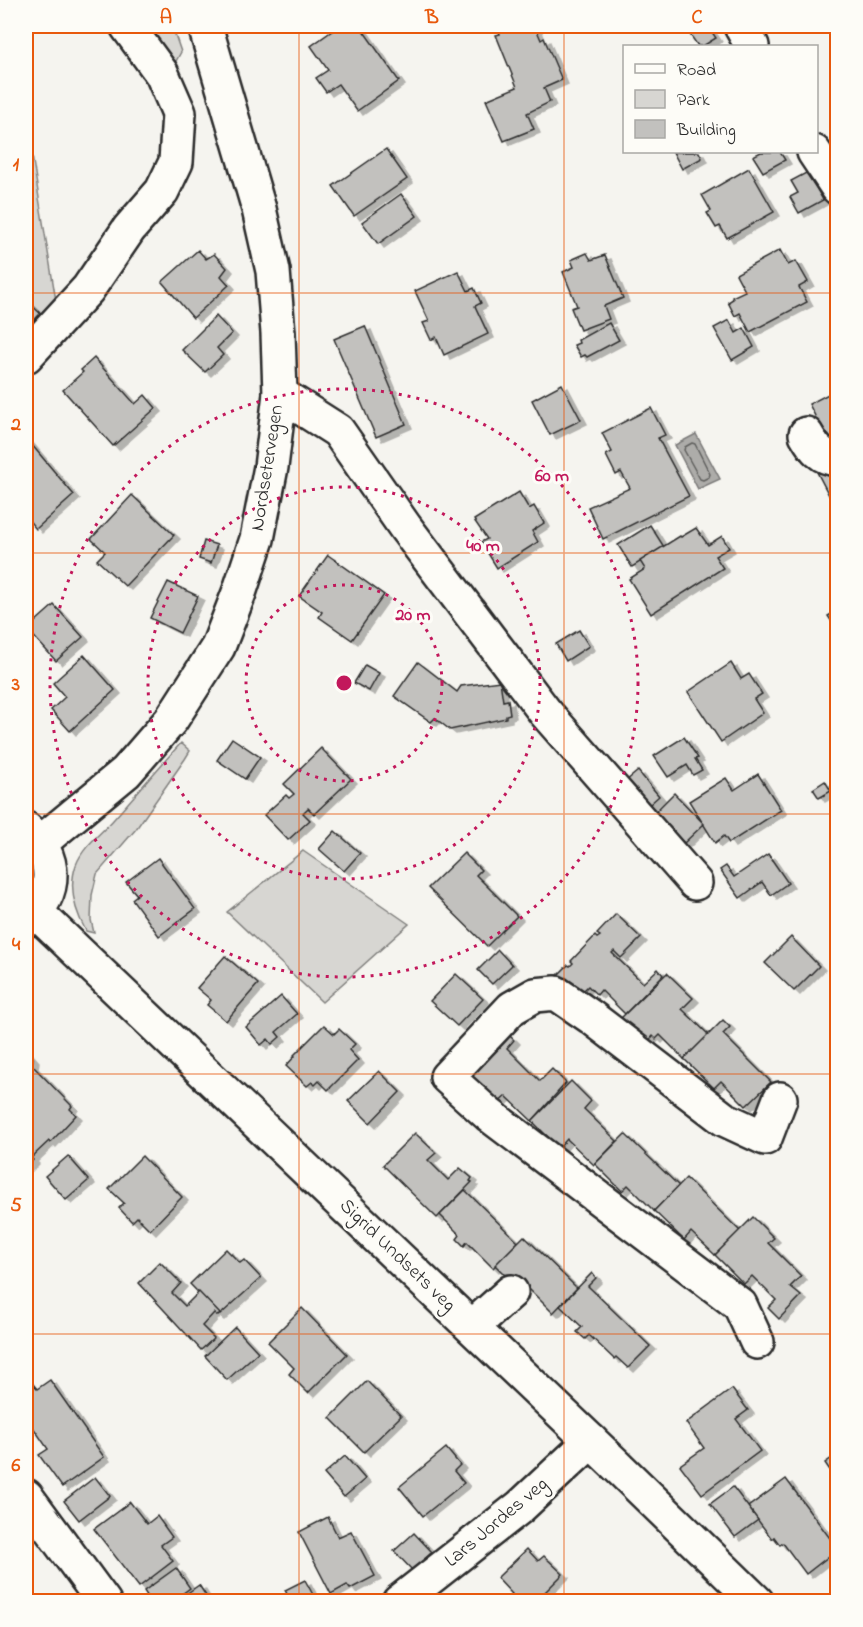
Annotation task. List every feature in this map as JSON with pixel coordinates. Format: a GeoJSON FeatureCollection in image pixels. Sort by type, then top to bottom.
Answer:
{"type":"FeatureCollection","features":[{"type":"Feature","properties":{"kind":"street"},"geometry":{"type":"LineString","coordinates":[[26,356],[88,290],[129,229],[162,191],[176,162],[179,113],[162,74],[127,26]]}},
{"type":"Feature","properties":{"kind":"street","name":"Nordsetervegen"},"geometry":{"type":"LineString","coordinates":[[33,836],[126,772],[171,720],[218,647],[257,539],[271,467],[280,394],[273,271],[259,209],[206,26]]}},
{"type":"Feature","properties":{"kind":"street"},"geometry":{"type":"LineString","coordinates":[[741,26],[751,45]]}},
{"type":"Feature","properties":{"kind":"street"},"geometry":{"type":"LineString","coordinates":[[818,131],[837,149]]}},
{"type":"Feature","properties":{"kind":"street"},"geometry":{"type":"LineString","coordinates":[[815,153],[837,188]]}},
{"type":"Feature","properties":{"kind":"street"},"geometry":{"type":"LineString","coordinates":[[280,394],[338,431],[405,527],[545,712],[695,883]]}},
{"type":"Feature","properties":{"kind":"street"},"geometry":{"type":"LineString","coordinates":[[806,434],[814,449],[828,459],[837,459]]}},
{"type":"Feature","properties":{"kind":"street"},"geometry":{"type":"LineString","coordinates":[[31,916],[45,899],[50,885],[49,862],[33,836]]}},
{"type":"Feature","properties":{"kind":"street","name":"Sigrid Undsets veg"},"geometry":{"type":"LineString","coordinates":[[31,916],[472,1327],[757,1602]]}},
{"type":"Feature","properties":{"kind":"street"},"geometry":{"type":"LineString","coordinates":[[757,1342],[740,1305],[488,1114],[447,1077],[512,1008],[535,994],[556,993],[591,1017],[724,1119],[765,1138],[780,1099]]}},
{"type":"Feature","properties":{"kind":"street"},"geometry":{"type":"LineString","coordinates":[[472,1327],[511,1292]]}},
{"type":"Feature","properties":{"kind":"street","name":"Lars Jordes veg"},"geometry":{"type":"LineString","coordinates":[[399,1602],[520,1507],[591,1442]]}},
{"type":"Feature","properties":{"kind":"street"},"geometry":{"type":"LineString","coordinates":[[26,1496],[104,1602]]}},
{"type":"Feature","properties":{"kind":"green space"},"geometry":{"type":"Polygon","coordinates":[[[142,26],[172,26],[181,52],[176,61],[163,57],[142,26]]]}},
{"type":"Feature","properties":{"kind":"green space"},"geometry":{"type":"Polygon","coordinates":[[[26,119],[59,319],[26,352],[26,119]]]}},
{"type":"Feature","properties":{"kind":"green space"},"geometry":{"type":"Polygon","coordinates":[[[181,743],[190,751],[185,759],[136,829],[97,874],[92,895],[91,920],[94,933],[86,931],[76,907],[73,891],[74,874],[79,858],[181,743]]]}},
{"type":"Feature","properties":{"kind":"green space"},"geometry":{"type":"Polygon","coordinates":[[[303,851],[409,924],[322,1002],[227,912],[303,851]]]}},
{"type":"Feature","properties":{"kind":"water"},"geometry":{"type":"Polygon","coordinates":[[[696,434],[720,479],[698,489],[675,445],[696,434]]]}},
{"type":"Feature","properties":{"kind":"building"},"geometry":{"type":"Polygon","coordinates":[[[339,26],[360,26],[399,81],[357,111],[338,84],[326,92],[316,78],[328,70],[311,46],[339,26]]]}},
{"type":"Feature","properties":{"kind":"building"},"geometry":{"type":"Polygon","coordinates":[[[497,26],[535,26],[541,40],[544,38],[562,80],[544,88],[550,102],[527,113],[534,129],[504,141],[486,100],[517,87],[496,35],[500,34],[497,26]]]}},
{"type":"Feature","properties":{"kind":"building"},"geometry":{"type":"Polygon","coordinates":[[[684,26],[708,26],[716,38],[705,45],[697,45],[684,26]]]}},
{"type":"Feature","properties":{"kind":"building"},"geometry":{"type":"Polygon","coordinates":[[[386,149],[407,179],[354,216],[333,186],[386,149]]]}},
{"type":"Feature","properties":{"kind":"building"},"geometry":{"type":"Polygon","coordinates":[[[674,153],[700,153],[702,158],[682,169],[674,153]]]}},
{"type":"Feature","properties":{"kind":"building"},"geometry":{"type":"Polygon","coordinates":[[[759,153],[781,153],[785,160],[763,172],[753,156],[759,153]]]}},
{"type":"Feature","properties":{"kind":"building"},"geometry":{"type":"Polygon","coordinates":[[[749,168],[774,212],[727,238],[720,226],[716,228],[707,213],[711,211],[702,195],[749,168]]]}},
{"type":"Feature","properties":{"kind":"building"},"geometry":{"type":"Polygon","coordinates":[[[806,173],[823,200],[799,213],[790,197],[798,193],[791,181],[806,173]]]}},
{"type":"Feature","properties":{"kind":"building"},"geometry":{"type":"Polygon","coordinates":[[[401,194],[417,216],[378,244],[362,222],[401,194]]]}},
{"type":"Feature","properties":{"kind":"building"},"geometry":{"type":"Polygon","coordinates":[[[198,250],[206,259],[214,254],[227,268],[221,276],[229,285],[193,318],[162,282],[198,250]]]}},
{"type":"Feature","properties":{"kind":"building"},"geometry":{"type":"Polygon","coordinates":[[[780,250],[788,265],[796,261],[808,282],[799,287],[807,302],[750,332],[740,313],[735,316],[728,302],[733,299],[732,297],[745,291],[736,274],[780,250]]]}},
{"type":"Feature","properties":{"kind":"building"},"geometry":{"type":"Polygon","coordinates":[[[587,253],[591,260],[605,255],[623,298],[604,306],[609,319],[580,330],[571,308],[577,306],[563,272],[574,267],[571,260],[587,253]]]}},
{"type":"Feature","properties":{"kind":"building"},"geometry":{"type":"Polygon","coordinates":[[[458,271],[468,291],[474,288],[481,303],[475,306],[488,334],[444,355],[436,337],[431,340],[423,323],[429,321],[415,291],[458,271]]]}},
{"type":"Feature","properties":{"kind":"building"},"geometry":{"type":"Polygon","coordinates":[[[26,300],[42,315],[26,333],[26,300]]]}},
{"type":"Feature","properties":{"kind":"building"},"geometry":{"type":"Polygon","coordinates":[[[216,316],[232,333],[217,348],[223,355],[205,372],[182,350],[216,316]]]}},
{"type":"Feature","properties":{"kind":"building"},"geometry":{"type":"Polygon","coordinates":[[[729,320],[736,333],[744,328],[754,347],[732,360],[714,328],[729,320]]]}},
{"type":"Feature","properties":{"kind":"building"},"geometry":{"type":"Polygon","coordinates":[[[609,323],[619,340],[587,357],[585,355],[581,357],[574,345],[579,343],[578,340],[609,323]]]}},
{"type":"Feature","properties":{"kind":"building"},"geometry":{"type":"Polygon","coordinates":[[[365,326],[406,424],[376,437],[334,339],[365,326]]]}},
{"type":"Feature","properties":{"kind":"building"},"geometry":{"type":"Polygon","coordinates":[[[94,358],[135,404],[145,395],[156,408],[113,446],[63,390],[83,372],[81,370],[94,358]]]}},
{"type":"Feature","properties":{"kind":"building"},"geometry":{"type":"Polygon","coordinates":[[[562,384],[581,420],[550,435],[532,400],[562,384]]]}},
{"type":"Feature","properties":{"kind":"building"},"geometry":{"type":"Polygon","coordinates":[[[838,389],[838,448],[834,450],[814,419],[816,418],[809,404],[838,389]]]}},
{"type":"Feature","properties":{"kind":"building"},"geometry":{"type":"Polygon","coordinates":[[[651,408],[665,435],[658,438],[689,496],[603,539],[588,507],[630,488],[621,472],[616,475],[606,455],[612,452],[602,433],[651,408]]]}},
{"type":"Feature","properties":{"kind":"building"},"geometry":{"type":"Polygon","coordinates":[[[26,438],[74,495],[36,529],[26,517],[26,438]]]}},
{"type":"Feature","properties":{"kind":"building"},"geometry":{"type":"Polygon","coordinates":[[[838,462],[838,498],[832,501],[817,472],[838,462]]]}},
{"type":"Feature","properties":{"kind":"building"},"geometry":{"type":"Polygon","coordinates":[[[519,492],[529,509],[534,506],[544,523],[532,531],[538,542],[497,568],[481,542],[487,539],[474,520],[519,492]]]}},
{"type":"Feature","properties":{"kind":"building"},"geometry":{"type":"Polygon","coordinates":[[[132,495],[174,535],[125,586],[97,560],[105,552],[91,539],[132,495]]]}},
{"type":"Feature","properties":{"kind":"building"},"geometry":{"type":"Polygon","coordinates":[[[650,525],[664,547],[632,567],[618,545],[650,525]]]}},
{"type":"Feature","properties":{"kind":"building"},"geometry":{"type":"Polygon","coordinates":[[[696,528],[708,545],[722,536],[729,548],[715,556],[723,568],[651,614],[629,579],[645,569],[640,561],[696,528]]]}},
{"type":"Feature","properties":{"kind":"building"},"geometry":{"type":"Polygon","coordinates":[[[204,541],[217,545],[211,563],[199,559],[204,541]]]}},
{"type":"Feature","properties":{"kind":"building"},"geometry":{"type":"Polygon","coordinates":[[[328,555],[384,595],[352,640],[319,617],[322,612],[299,596],[328,555]]]}},
{"type":"Feature","properties":{"kind":"building"},"geometry":{"type":"Polygon","coordinates":[[[168,582],[198,596],[180,633],[150,618],[168,582]]]}},
{"type":"Feature","properties":{"kind":"building"},"geometry":{"type":"Polygon","coordinates":[[[54,605],[83,637],[56,661],[27,629],[54,605]]]}},
{"type":"Feature","properties":{"kind":"building"},"geometry":{"type":"Polygon","coordinates":[[[838,610],[838,631],[828,616],[838,610]]]}},
{"type":"Feature","properties":{"kind":"building"},"geometry":{"type":"Polygon","coordinates":[[[579,630],[589,646],[566,661],[556,644],[579,630]]]}},
{"type":"Feature","properties":{"kind":"building"},"geometry":{"type":"Polygon","coordinates":[[[84,655],[115,690],[70,731],[51,710],[65,697],[53,683],[84,655]]]}},
{"type":"Feature","properties":{"kind":"building"},"geometry":{"type":"Polygon","coordinates":[[[418,662],[457,692],[461,686],[500,681],[503,701],[508,700],[510,714],[506,715],[506,718],[450,730],[435,718],[431,722],[394,696],[418,662]]]}},
{"type":"Feature","properties":{"kind":"building"},"geometry":{"type":"Polygon","coordinates":[[[731,663],[741,679],[749,674],[762,694],[754,699],[763,713],[721,742],[688,692],[731,663]]]}},
{"type":"Feature","properties":{"kind":"building"},"geometry":{"type":"Polygon","coordinates":[[[365,665],[379,673],[369,691],[354,683],[365,665]]]}},
{"type":"Feature","properties":{"kind":"building"},"geometry":{"type":"Polygon","coordinates":[[[684,737],[698,758],[695,759],[702,770],[693,775],[687,765],[668,777],[654,756],[684,737]]]}},
{"type":"Feature","properties":{"kind":"building"},"geometry":{"type":"Polygon","coordinates":[[[232,738],[260,757],[245,779],[217,760],[232,738]]]}},
{"type":"Feature","properties":{"kind":"building"},"geometry":{"type":"Polygon","coordinates":[[[321,748],[351,779],[314,814],[308,808],[303,813],[310,820],[288,840],[264,815],[286,795],[289,798],[294,794],[284,784],[321,748]]]}},
{"type":"Feature","properties":{"kind":"building"},"geometry":{"type":"Polygon","coordinates":[[[638,771],[659,796],[641,812],[620,786],[638,771]]]}},
{"type":"Feature","properties":{"kind":"building"},"geometry":{"type":"Polygon","coordinates":[[[758,774],[781,810],[729,843],[724,836],[715,843],[689,801],[726,778],[734,790],[758,774]]]}},
{"type":"Feature","properties":{"kind":"building"},"geometry":{"type":"Polygon","coordinates":[[[825,781],[831,791],[819,798],[813,789],[825,781]]]}},
{"type":"Feature","properties":{"kind":"building"},"geometry":{"type":"Polygon","coordinates":[[[674,793],[704,824],[684,843],[654,813],[674,793]]]}},
{"type":"Feature","properties":{"kind":"building"},"geometry":{"type":"Polygon","coordinates":[[[335,831],[360,853],[344,871],[319,849],[335,831]]]}},
{"type":"Feature","properties":{"kind":"building"},"geometry":{"type":"Polygon","coordinates":[[[464,853],[481,870],[476,875],[517,916],[487,946],[428,888],[464,853]]]}},
{"type":"Feature","properties":{"kind":"building"},"geometry":{"type":"Polygon","coordinates":[[[768,854],[788,883],[771,895],[762,882],[740,898],[720,870],[726,866],[734,877],[768,854]]]}},
{"type":"Feature","properties":{"kind":"building"},"geometry":{"type":"Polygon","coordinates":[[[158,858],[195,909],[159,936],[132,899],[137,895],[126,882],[158,858]]]}},
{"type":"Feature","properties":{"kind":"building"},"geometry":{"type":"Polygon","coordinates":[[[616,914],[641,938],[621,958],[614,951],[612,953],[643,983],[658,969],[663,975],[625,1014],[601,990],[597,995],[588,986],[578,996],[558,975],[573,963],[571,961],[595,936],[597,938],[600,936],[597,934],[616,914]]]}},
{"type":"Feature","properties":{"kind":"building"},"geometry":{"type":"Polygon","coordinates":[[[791,937],[819,966],[794,991],[765,963],[791,937]]]}},
{"type":"Feature","properties":{"kind":"building"},"geometry":{"type":"Polygon","coordinates":[[[498,950],[512,965],[492,984],[478,970],[498,950]]]}},
{"type":"Feature","properties":{"kind":"building"},"geometry":{"type":"Polygon","coordinates":[[[225,956],[258,984],[226,1021],[207,1005],[211,1000],[197,988],[225,956]]]}},
{"type":"Feature","properties":{"kind":"building"},"geometry":{"type":"Polygon","coordinates":[[[667,973],[693,998],[682,1009],[709,1035],[684,1059],[660,1035],[656,1039],[653,1036],[645,1045],[619,1020],[667,973]]]}},
{"type":"Feature","properties":{"kind":"building"},"geometry":{"type":"Polygon","coordinates":[[[456,974],[483,999],[457,1026],[430,1001],[456,974]]]}},
{"type":"Feature","properties":{"kind":"building"},"geometry":{"type":"Polygon","coordinates":[[[281,996],[297,1014],[276,1032],[280,1037],[272,1044],[268,1039],[261,1045],[246,1027],[281,996]]]}},
{"type":"Feature","properties":{"kind":"building"},"geometry":{"type":"Polygon","coordinates":[[[723,1020],[730,1027],[723,1034],[771,1082],[746,1106],[721,1081],[714,1088],[684,1059],[723,1020]]]}},
{"type":"Feature","properties":{"kind":"building"},"geometry":{"type":"Polygon","coordinates":[[[324,1025],[334,1034],[339,1029],[355,1044],[349,1050],[358,1060],[328,1090],[319,1081],[315,1085],[312,1082],[307,1086],[286,1066],[324,1025]]]}},
{"type":"Feature","properties":{"kind":"building"},"geometry":{"type":"Polygon","coordinates":[[[510,1036],[514,1040],[507,1048],[540,1081],[552,1069],[566,1083],[532,1121],[506,1096],[497,1104],[468,1078],[510,1036]]]}},
{"type":"Feature","properties":{"kind":"building"},"geometry":{"type":"Polygon","coordinates":[[[26,1050],[33,1058],[32,1065],[72,1106],[70,1109],[76,1115],[50,1143],[49,1141],[31,1158],[33,1160],[26,1167],[26,1050]]]}},
{"type":"Feature","properties":{"kind":"building"},"geometry":{"type":"Polygon","coordinates":[[[379,1071],[400,1092],[370,1123],[348,1101],[379,1071]]]}},
{"type":"Feature","properties":{"kind":"building"},"geometry":{"type":"Polygon","coordinates":[[[571,1081],[591,1101],[584,1109],[617,1141],[594,1165],[567,1139],[559,1148],[532,1121],[571,1081]]]}},
{"type":"Feature","properties":{"kind":"building"},"geometry":{"type":"Polygon","coordinates":[[[415,1133],[436,1153],[428,1160],[448,1180],[460,1168],[472,1178],[470,1181],[472,1182],[437,1218],[383,1165],[415,1133]]]}},
{"type":"Feature","properties":{"kind":"building"},"geometry":{"type":"Polygon","coordinates":[[[625,1134],[679,1186],[654,1211],[628,1185],[622,1191],[595,1164],[625,1134]]]}},
{"type":"Feature","properties":{"kind":"building"},"geometry":{"type":"Polygon","coordinates":[[[68,1156],[89,1180],[66,1200],[45,1176],[68,1156]]]}},
{"type":"Feature","properties":{"kind":"building"},"geometry":{"type":"Polygon","coordinates":[[[142,1156],[182,1197],[150,1230],[137,1217],[132,1222],[119,1208],[124,1203],[109,1189],[142,1156]]]}},
{"type":"Feature","properties":{"kind":"building"},"geometry":{"type":"Polygon","coordinates":[[[686,1178],[740,1231],[715,1255],[691,1232],[684,1240],[654,1211],[686,1178]]]}},
{"type":"Feature","properties":{"kind":"building"},"geometry":{"type":"Polygon","coordinates":[[[465,1190],[518,1242],[493,1268],[467,1242],[464,1246],[457,1239],[460,1235],[440,1215],[465,1190]]]}},
{"type":"Feature","properties":{"kind":"building"},"geometry":{"type":"Polygon","coordinates":[[[753,1217],[774,1238],[768,1243],[801,1276],[790,1287],[801,1296],[779,1319],[768,1308],[776,1300],[752,1276],[744,1284],[715,1255],[753,1217]]]}},
{"type":"Feature","properties":{"kind":"building"},"geometry":{"type":"Polygon","coordinates":[[[524,1236],[577,1288],[553,1313],[527,1287],[522,1292],[495,1265],[524,1236]]]}},
{"type":"Feature","properties":{"kind":"building"},"geometry":{"type":"Polygon","coordinates":[[[226,1249],[240,1263],[244,1260],[261,1278],[220,1315],[190,1284],[226,1249]]]}},
{"type":"Feature","properties":{"kind":"building"},"geometry":{"type":"Polygon","coordinates":[[[160,1262],[181,1283],[172,1293],[185,1306],[199,1292],[220,1314],[218,1316],[214,1313],[202,1326],[214,1338],[201,1350],[139,1283],[160,1262]]]}},
{"type":"Feature","properties":{"kind":"building"},"geometry":{"type":"Polygon","coordinates":[[[592,1273],[596,1278],[588,1286],[650,1346],[628,1368],[616,1357],[614,1359],[589,1335],[585,1339],[577,1332],[582,1327],[560,1306],[592,1273]]]}},
{"type":"Feature","properties":{"kind":"building"},"geometry":{"type":"Polygon","coordinates":[[[302,1308],[347,1354],[308,1393],[289,1374],[294,1368],[268,1342],[302,1308]]]}},
{"type":"Feature","properties":{"kind":"building"},"geometry":{"type":"Polygon","coordinates":[[[235,1327],[258,1352],[227,1380],[205,1356],[235,1327]]]}},
{"type":"Feature","properties":{"kind":"building"},"geometry":{"type":"Polygon","coordinates":[[[50,1380],[104,1457],[62,1487],[39,1455],[48,1449],[26,1417],[26,1389],[33,1384],[37,1389],[50,1380]]]}},
{"type":"Feature","properties":{"kind":"building"},"geometry":{"type":"Polygon","coordinates":[[[367,1381],[401,1416],[364,1452],[330,1418],[367,1381]]]}},
{"type":"Feature","properties":{"kind":"building"},"geometry":{"type":"Polygon","coordinates":[[[732,1389],[748,1410],[736,1419],[760,1451],[702,1494],[680,1465],[704,1448],[686,1423],[732,1389]]]}},
{"type":"Feature","properties":{"kind":"building"},"geometry":{"type":"Polygon","coordinates":[[[446,1448],[460,1465],[454,1471],[464,1483],[423,1516],[399,1487],[446,1448]]]}},
{"type":"Feature","properties":{"kind":"building"},"geometry":{"type":"Polygon","coordinates":[[[838,1454],[838,1482],[825,1463],[838,1454]]]}},
{"type":"Feature","properties":{"kind":"building"},"geometry":{"type":"Polygon","coordinates":[[[345,1456],[365,1479],[344,1497],[324,1474],[345,1456]]]}},
{"type":"Feature","properties":{"kind":"building"},"geometry":{"type":"Polygon","coordinates":[[[95,1477],[110,1496],[79,1520],[64,1501],[95,1477]]]}},
{"type":"Feature","properties":{"kind":"building"},"geometry":{"type":"Polygon","coordinates":[[[786,1479],[838,1549],[806,1574],[783,1543],[780,1545],[774,1537],[772,1539],[748,1507],[786,1479]]]}},
{"type":"Feature","properties":{"kind":"building"},"geometry":{"type":"Polygon","coordinates":[[[733,1487],[758,1520],[735,1537],[710,1504],[733,1487]]]}},
{"type":"Feature","properties":{"kind":"building"},"geometry":{"type":"Polygon","coordinates":[[[130,1502],[147,1524],[157,1516],[172,1537],[161,1545],[173,1561],[139,1587],[94,1529],[130,1502]]]}},
{"type":"Feature","properties":{"kind":"building"},"geometry":{"type":"Polygon","coordinates":[[[328,1517],[338,1537],[351,1531],[375,1576],[350,1589],[347,1585],[331,1594],[299,1532],[328,1517]]]}},
{"type":"Feature","properties":{"kind":"building"},"geometry":{"type":"Polygon","coordinates":[[[414,1533],[432,1552],[413,1571],[394,1551],[414,1533]]]}},
{"type":"Feature","properties":{"kind":"building"},"geometry":{"type":"Polygon","coordinates":[[[527,1549],[538,1561],[544,1556],[563,1574],[535,1602],[509,1602],[507,1600],[512,1594],[497,1578],[527,1549]]]}},
{"type":"Feature","properties":{"kind":"building"},"geometry":{"type":"Polygon","coordinates":[[[838,1560],[838,1577],[829,1567],[838,1560]]]}},
{"type":"Feature","properties":{"kind":"building"},"geometry":{"type":"Polygon","coordinates":[[[176,1568],[190,1588],[171,1602],[151,1602],[144,1591],[176,1568]]]}},
{"type":"Feature","properties":{"kind":"building"},"geometry":{"type":"Polygon","coordinates":[[[305,1580],[317,1602],[291,1602],[285,1590],[305,1580]]]}},
{"type":"Feature","properties":{"kind":"building"},"geometry":{"type":"Polygon","coordinates":[[[199,1585],[210,1602],[175,1602],[199,1585]]]}}]}
